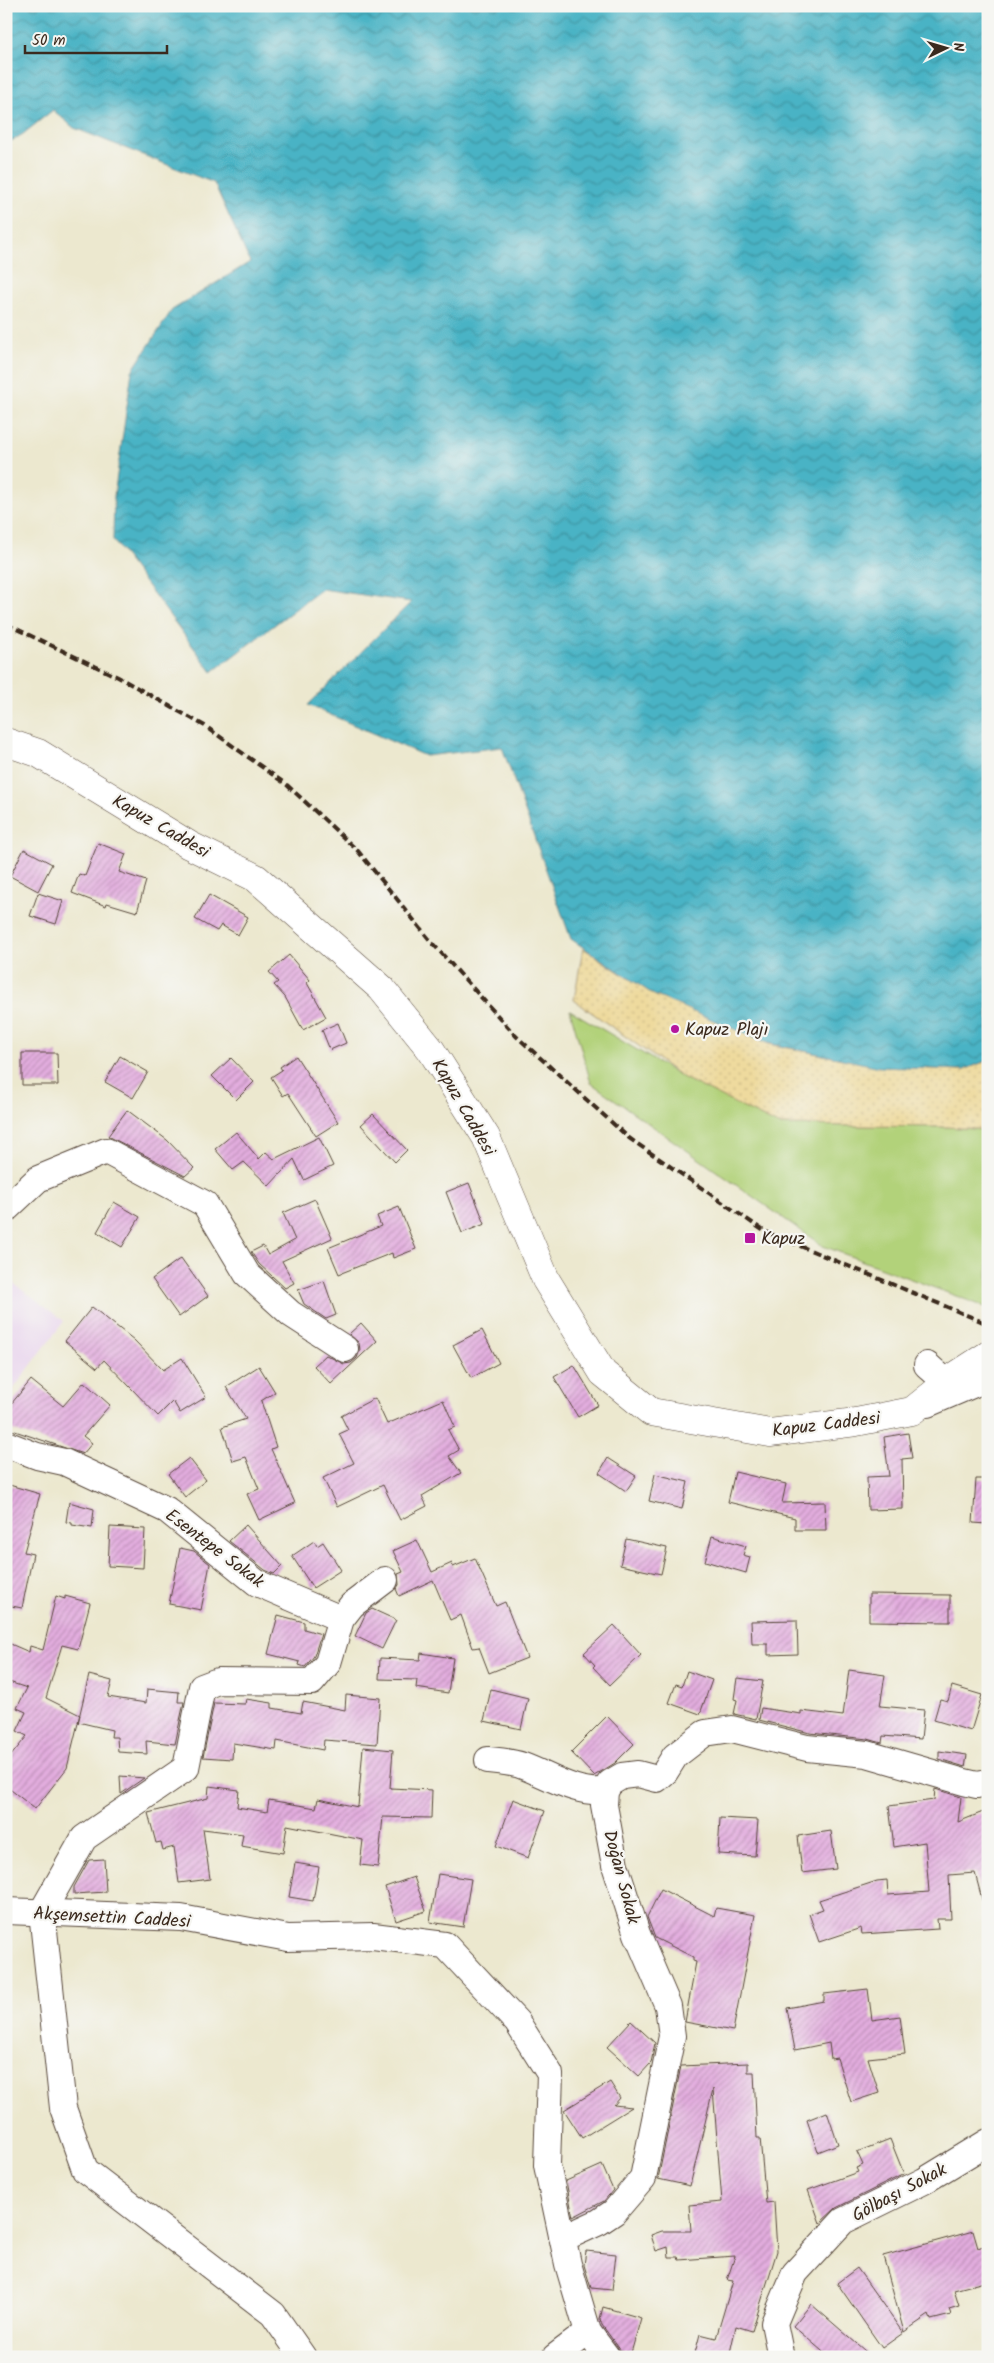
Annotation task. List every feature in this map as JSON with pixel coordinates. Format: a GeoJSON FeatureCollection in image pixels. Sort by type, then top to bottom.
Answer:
{"type":"FeatureCollection","features":[{"type":"Feature","properties":{"kind":"main road","name":"Kapuz Caddesi"},"geometry":{"type":"LineString","coordinates":[[6,742],[38,753],[189,845],[256,878],[381,988],[431,1050],[486,1136],[546,1280],[603,1373],[651,1412],[770,1433],[856,1422],[912,1411]]}},
{"type":"Feature","properties":{"kind":"main road"},"geometry":{"type":"LineString","coordinates":[[912,1411],[988,1355]]}},
{"type":"Feature","properties":{"kind":"street"},"geometry":{"type":"LineString","coordinates":[[6,1209],[38,1179],[106,1151],[204,1204],[247,1274],[291,1314],[345,1349]]}},
{"type":"Feature","properties":{"kind":"street"},"geometry":{"type":"LineString","coordinates":[[927,1366],[948,1383]]}},
{"type":"Feature","properties":{"kind":"street"},"geometry":{"type":"LineString","coordinates":[[912,1411],[988,1378]]}},
{"type":"Feature","properties":{"kind":"street","name":"Esentepe Sokak"},"geometry":{"type":"LineString","coordinates":[[6,1444],[37,1456],[64,1462],[167,1510],[257,1583],[341,1619]]}},
{"type":"Feature","properties":{"kind":"street"},"geometry":{"type":"LineString","coordinates":[[303,2357],[273,2314],[85,2170],[63,2108],[42,1912],[84,1838],[186,1768],[202,1687],[218,1681],[312,1682],[328,1663],[341,1619],[352,1605],[385,1580]]}},
{"type":"Feature","properties":{"kind":"street"},"geometry":{"type":"LineString","coordinates":[[488,1760],[521,1765],[579,1790],[591,1793],[604,1792],[610,1782],[622,1776],[638,1774],[657,1779],[665,1772],[674,1756],[705,1733],[732,1730],[807,1748],[867,1754],[976,1785],[988,1783]]}},
{"type":"Feature","properties":{"kind":"street","name":"Doğan Sokak"},"geometry":{"type":"LineString","coordinates":[[562,2236],[575,2233],[599,2222],[614,2212],[643,2178],[672,2036],[668,2006],[637,1934],[615,1865],[604,1805],[604,1792]]}},
{"type":"Feature","properties":{"kind":"street","name":"Akşemsettin Caddesi"},"geometry":{"type":"LineString","coordinates":[[6,1911],[181,1918],[288,1938],[374,1936],[445,1945],[517,2022],[550,2074],[547,2166],[562,2236],[588,2332],[607,2357]]}},
{"type":"Feature","properties":{"kind":"street","name":"Gölbaşı Sokak"},"geometry":{"type":"LineString","coordinates":[[781,2357],[774,2323],[795,2273],[843,2221],[924,2182],[988,2142]]}},
{"type":"Feature","properties":{"kind":"street"},"geometry":{"type":"LineString","coordinates":[[555,2357],[588,2332]]}},
{"type":"Feature","properties":{"kind":"shaded area"},"geometry":{"type":"Polygon","coordinates":[[[6,1278],[64,1321],[6,1399],[6,1278]]]}},
{"type":"Feature","properties":{"kind":"green space"},"geometry":{"type":"Polygon","coordinates":[[[570,1010],[684,1078],[778,1125],[948,1127],[988,1130],[988,1308],[823,1246],[591,1083],[570,1010]]]}},
{"type":"Feature","properties":{"kind":"sand","name":"Kapuz Plajı"},"geometry":{"type":"Polygon","coordinates":[[[583,948],[626,977],[769,1044],[843,1059],[910,1068],[964,1070],[988,1060],[988,1130],[948,1127],[778,1125],[684,1078],[574,1000],[583,948]]]}},
{"type":"Feature","properties":{"kind":"water"},"geometry":{"type":"Polygon","coordinates":[[[6,6],[988,6],[988,1060],[964,1070],[880,1067],[767,1043],[654,995],[571,939],[502,747],[425,756],[308,705],[411,602],[322,589],[212,672],[113,540],[114,496],[132,371],[172,310],[250,262],[214,183],[74,128],[53,110],[23,134],[6,144],[6,6]]]}},
{"type":"Feature","properties":{"kind":"building"},"geometry":{"type":"Polygon","coordinates":[[[98,843],[126,854],[119,872],[146,881],[137,912],[107,903],[106,906],[72,893],[79,874],[85,876],[98,843]]]}},
{"type":"Feature","properties":{"kind":"building"},"geometry":{"type":"Polygon","coordinates":[[[24,849],[52,864],[38,891],[10,876],[24,849]]]}},
{"type":"Feature","properties":{"kind":"building"},"geometry":{"type":"Polygon","coordinates":[[[38,893],[63,901],[56,924],[30,916],[38,893]]]}},
{"type":"Feature","properties":{"kind":"building"},"geometry":{"type":"Polygon","coordinates":[[[209,895],[248,917],[238,935],[221,925],[217,931],[195,919],[209,895]]]}},
{"type":"Feature","properties":{"kind":"building"},"geometry":{"type":"Polygon","coordinates":[[[289,955],[310,980],[307,983],[326,1017],[303,1030],[285,997],[274,985],[278,982],[269,972],[289,955]]]}},
{"type":"Feature","properties":{"kind":"building"},"geometry":{"type":"Polygon","coordinates":[[[338,1023],[346,1043],[330,1050],[322,1030],[338,1023]]]}},
{"type":"Feature","properties":{"kind":"building"},"geometry":{"type":"Polygon","coordinates":[[[22,1053],[57,1053],[58,1085],[22,1085],[22,1053]]]}},
{"type":"Feature","properties":{"kind":"building"},"geometry":{"type":"Polygon","coordinates":[[[120,1056],[148,1072],[133,1098],[105,1082],[120,1056]]]}},
{"type":"Feature","properties":{"kind":"building"},"geometry":{"type":"Polygon","coordinates":[[[296,1056],[338,1122],[316,1136],[288,1093],[283,1096],[271,1077],[282,1070],[280,1067],[296,1056]]]}},
{"type":"Feature","properties":{"kind":"building"},"geometry":{"type":"Polygon","coordinates":[[[231,1058],[254,1082],[236,1100],[212,1076],[231,1058]]]}},
{"type":"Feature","properties":{"kind":"building"},"geometry":{"type":"Polygon","coordinates":[[[127,1110],[167,1140],[194,1168],[185,1176],[108,1136],[127,1110]]]}},
{"type":"Feature","properties":{"kind":"building"},"geometry":{"type":"Polygon","coordinates":[[[373,1114],[407,1150],[395,1162],[361,1125],[373,1114]]]}},
{"type":"Feature","properties":{"kind":"building"},"geometry":{"type":"Polygon","coordinates":[[[236,1132],[259,1159],[266,1152],[274,1159],[319,1137],[333,1166],[304,1180],[294,1159],[269,1186],[244,1162],[233,1170],[215,1149],[236,1132]]]}},
{"type":"Feature","properties":{"kind":"building"},"geometry":{"type":"Polygon","coordinates":[[[469,1183],[485,1224],[462,1233],[446,1192],[469,1183]]]}},
{"type":"Feature","properties":{"kind":"building"},"geometry":{"type":"Polygon","coordinates":[[[315,1199],[332,1238],[282,1261],[294,1283],[285,1288],[259,1264],[251,1252],[263,1246],[268,1255],[295,1240],[283,1213],[315,1199]]]}},
{"type":"Feature","properties":{"kind":"building"},"geometry":{"type":"Polygon","coordinates":[[[114,1202],[140,1217],[122,1247],[97,1232],[114,1202]]]}},
{"type":"Feature","properties":{"kind":"building"},"geometry":{"type":"Polygon","coordinates":[[[399,1207],[416,1249],[393,1258],[392,1253],[339,1274],[328,1248],[381,1226],[377,1216],[399,1207]]]}},
{"type":"Feature","properties":{"kind":"building"},"geometry":{"type":"Polygon","coordinates":[[[181,1258],[208,1296],[179,1317],[152,1279],[181,1258]]]}},
{"type":"Feature","properties":{"kind":"building"},"geometry":{"type":"Polygon","coordinates":[[[324,1281],[336,1315],[326,1319],[304,1304],[298,1290],[324,1281]]]}},
{"type":"Feature","properties":{"kind":"building"},"geometry":{"type":"Polygon","coordinates":[[[92,1307],[134,1340],[163,1370],[182,1358],[206,1397],[180,1413],[173,1401],[158,1416],[104,1360],[97,1368],[65,1341],[92,1307]]]}},
{"type":"Feature","properties":{"kind":"building"},"geometry":{"type":"Polygon","coordinates":[[[361,1323],[377,1341],[331,1384],[314,1366],[326,1355],[344,1364],[351,1363],[357,1358],[360,1350],[359,1343],[349,1334],[361,1323]]]}},
{"type":"Feature","properties":{"kind":"building"},"geometry":{"type":"Polygon","coordinates":[[[482,1330],[499,1363],[471,1378],[453,1345],[482,1330]]]}},
{"type":"Feature","properties":{"kind":"building"},"geometry":{"type":"Polygon","coordinates":[[[574,1365],[598,1405],[578,1417],[554,1377],[574,1365]]]}},
{"type":"Feature","properties":{"kind":"building"},"geometry":{"type":"Polygon","coordinates":[[[259,1366],[275,1392],[261,1401],[276,1447],[271,1449],[295,1503],[259,1520],[247,1494],[259,1489],[246,1457],[233,1461],[222,1427],[246,1419],[226,1387],[259,1366]]]}},
{"type":"Feature","properties":{"kind":"building"},"geometry":{"type":"Polygon","coordinates":[[[31,1380],[63,1406],[84,1382],[110,1405],[83,1436],[92,1443],[83,1454],[6,1428],[6,1410],[31,1380]]]}},
{"type":"Feature","properties":{"kind":"building"},"geometry":{"type":"Polygon","coordinates":[[[375,1398],[387,1424],[443,1400],[455,1427],[448,1430],[459,1450],[449,1456],[461,1473],[422,1496],[427,1506],[400,1520],[383,1485],[337,1507],[323,1478],[354,1463],[339,1434],[348,1430],[341,1416],[375,1398]]]}},
{"type":"Feature","properties":{"kind":"building"},"geometry":{"type":"Polygon","coordinates":[[[908,1433],[912,1458],[902,1459],[903,1509],[868,1510],[867,1477],[889,1476],[884,1437],[908,1433]]]}},
{"type":"Feature","properties":{"kind":"building"},"geometry":{"type":"Polygon","coordinates":[[[189,1458],[206,1480],[185,1497],[168,1474],[189,1458]]]}},
{"type":"Feature","properties":{"kind":"building"},"geometry":{"type":"Polygon","coordinates":[[[608,1458],[636,1476],[626,1491],[599,1473],[608,1458]]]}},
{"type":"Feature","properties":{"kind":"building"},"geometry":{"type":"Polygon","coordinates":[[[735,1472],[786,1484],[782,1503],[825,1502],[826,1530],[795,1530],[795,1518],[728,1502],[735,1472]]]}},
{"type":"Feature","properties":{"kind":"building"},"geometry":{"type":"Polygon","coordinates":[[[655,1474],[688,1482],[682,1509],[649,1501],[655,1474]]]}},
{"type":"Feature","properties":{"kind":"building"},"geometry":{"type":"Polygon","coordinates":[[[976,1479],[988,1479],[988,1524],[973,1523],[976,1479]]]}},
{"type":"Feature","properties":{"kind":"building"},"geometry":{"type":"Polygon","coordinates":[[[6,1484],[40,1494],[24,1552],[33,1554],[22,1608],[6,1605],[6,1484]]]}},
{"type":"Feature","properties":{"kind":"building"},"geometry":{"type":"Polygon","coordinates":[[[69,1502],[94,1509],[92,1528],[72,1525],[72,1523],[66,1522],[69,1502]]]}},
{"type":"Feature","properties":{"kind":"building"},"geometry":{"type":"Polygon","coordinates":[[[246,1525],[282,1566],[274,1574],[265,1570],[229,1541],[246,1525]]]}},
{"type":"Feature","properties":{"kind":"building"},"geometry":{"type":"Polygon","coordinates":[[[110,1527],[145,1529],[143,1568],[108,1566],[110,1527]]]}},
{"type":"Feature","properties":{"kind":"building"},"geometry":{"type":"Polygon","coordinates":[[[712,1536],[746,1546],[743,1555],[750,1557],[746,1573],[705,1561],[712,1536]]]}},
{"type":"Feature","properties":{"kind":"building"},"geometry":{"type":"Polygon","coordinates":[[[626,1539],[667,1548],[661,1574],[620,1565],[626,1539]]]}},
{"type":"Feature","properties":{"kind":"building"},"geometry":{"type":"Polygon","coordinates":[[[417,1540],[432,1572],[452,1563],[453,1567],[475,1558],[496,1606],[505,1602],[527,1658],[489,1673],[479,1647],[473,1648],[461,1615],[450,1620],[433,1580],[399,1596],[396,1589],[399,1585],[398,1574],[403,1572],[393,1551],[417,1540]]]}},
{"type":"Feature","properties":{"kind":"building"},"geometry":{"type":"Polygon","coordinates":[[[314,1541],[317,1546],[323,1542],[341,1570],[313,1588],[292,1556],[314,1541]]]}},
{"type":"Feature","properties":{"kind":"building"},"geometry":{"type":"Polygon","coordinates":[[[180,1548],[194,1551],[210,1564],[201,1610],[169,1604],[180,1548]]]}},
{"type":"Feature","properties":{"kind":"building"},"geometry":{"type":"Polygon","coordinates":[[[869,1594],[950,1595],[950,1622],[869,1621],[869,1594]]]}},
{"type":"Feature","properties":{"kind":"building"},"geometry":{"type":"Polygon","coordinates":[[[56,1596],[65,1599],[65,1596],[90,1603],[78,1649],[62,1645],[46,1698],[80,1715],[67,1768],[35,1809],[6,1786],[6,1762],[27,1736],[17,1731],[26,1712],[17,1708],[27,1688],[6,1681],[6,1642],[29,1652],[30,1646],[43,1650],[56,1596]]]}},
{"type":"Feature","properties":{"kind":"building"},"geometry":{"type":"Polygon","coordinates":[[[372,1609],[396,1620],[382,1649],[355,1636],[366,1613],[372,1609]]]}},
{"type":"Feature","properties":{"kind":"building"},"geometry":{"type":"Polygon","coordinates":[[[278,1615],[304,1622],[304,1629],[321,1634],[314,1656],[305,1667],[299,1665],[300,1662],[268,1654],[278,1615]]]}},
{"type":"Feature","properties":{"kind":"building"},"geometry":{"type":"Polygon","coordinates":[[[797,1620],[798,1654],[768,1655],[768,1644],[752,1644],[751,1621],[797,1620]]]}},
{"type":"Feature","properties":{"kind":"building"},"geometry":{"type":"Polygon","coordinates":[[[614,1625],[641,1655],[610,1685],[593,1667],[595,1665],[584,1653],[614,1625]]]}},
{"type":"Feature","properties":{"kind":"building"},"geometry":{"type":"Polygon","coordinates":[[[421,1653],[453,1658],[448,1693],[416,1688],[417,1680],[379,1679],[380,1658],[420,1660],[421,1653]]]}},
{"type":"Feature","properties":{"kind":"building"},"geometry":{"type":"Polygon","coordinates":[[[849,1670],[885,1675],[880,1706],[924,1710],[921,1739],[883,1736],[882,1743],[868,1739],[810,1733],[759,1720],[761,1708],[801,1714],[801,1711],[843,1716],[849,1670]]]}},
{"type":"Feature","properties":{"kind":"building"},"geometry":{"type":"Polygon","coordinates":[[[687,1671],[712,1680],[700,1714],[669,1703],[676,1684],[682,1686],[687,1671]]]}},
{"type":"Feature","properties":{"kind":"building"},"geometry":{"type":"Polygon","coordinates":[[[89,1675],[112,1681],[108,1697],[146,1703],[147,1689],[179,1692],[178,1702],[184,1702],[175,1744],[146,1741],[147,1754],[118,1752],[117,1737],[111,1737],[112,1730],[78,1722],[89,1675]]]}},
{"type":"Feature","properties":{"kind":"building"},"geometry":{"type":"Polygon","coordinates":[[[737,1678],[763,1681],[756,1719],[734,1714],[737,1700],[734,1699],[737,1678]]]}},
{"type":"Feature","properties":{"kind":"building"},"geometry":{"type":"Polygon","coordinates":[[[952,1686],[982,1695],[971,1731],[934,1720],[940,1699],[948,1701],[952,1686]]]}},
{"type":"Feature","properties":{"kind":"building"},"geometry":{"type":"Polygon","coordinates":[[[491,1689],[528,1698],[521,1729],[484,1721],[491,1689]]]}},
{"type":"Feature","properties":{"kind":"building"},"geometry":{"type":"Polygon","coordinates":[[[346,1695],[380,1698],[377,1744],[324,1740],[323,1750],[277,1741],[276,1750],[233,1743],[232,1759],[203,1757],[214,1703],[245,1704],[246,1699],[272,1703],[272,1708],[301,1713],[303,1702],[345,1710],[346,1695]]]}},
{"type":"Feature","properties":{"kind":"building"},"geometry":{"type":"Polygon","coordinates":[[[607,1716],[634,1744],[615,1763],[594,1776],[571,1752],[607,1716]]]}},
{"type":"Feature","properties":{"kind":"building"},"geometry":{"type":"Polygon","coordinates":[[[363,1747],[393,1750],[390,1788],[432,1790],[431,1818],[383,1817],[378,1867],[360,1865],[363,1840],[287,1825],[283,1853],[241,1846],[243,1834],[203,1829],[210,1879],[179,1883],[174,1847],[163,1850],[161,1842],[156,1843],[148,1813],[208,1798],[209,1786],[239,1790],[237,1807],[267,1812],[269,1800],[316,1808],[318,1799],[358,1807],[363,1747]]]}},
{"type":"Feature","properties":{"kind":"building"},"geometry":{"type":"Polygon","coordinates":[[[939,1751],[967,1755],[965,1767],[939,1759],[939,1751]]]}},
{"type":"Feature","properties":{"kind":"building"},"geometry":{"type":"Polygon","coordinates":[[[120,1776],[144,1778],[121,1794],[120,1776]]]}},
{"type":"Feature","properties":{"kind":"building"},"geometry":{"type":"Polygon","coordinates":[[[935,1789],[961,1797],[958,1822],[988,1810],[988,1902],[983,1903],[975,1873],[949,1875],[951,1919],[937,1919],[938,1929],[862,1934],[861,1928],[819,1942],[809,1914],[823,1909],[819,1900],[877,1881],[887,1880],[888,1895],[929,1892],[925,1842],[894,1847],[889,1806],[934,1800],[935,1789]]]}},
{"type":"Feature","properties":{"kind":"building"},"geometry":{"type":"Polygon","coordinates":[[[513,1799],[545,1811],[528,1858],[496,1846],[513,1799]]]}},
{"type":"Feature","properties":{"kind":"building"},"geometry":{"type":"Polygon","coordinates":[[[720,1818],[758,1820],[755,1856],[718,1854],[720,1818]]]}},
{"type":"Feature","properties":{"kind":"building"},"geometry":{"type":"Polygon","coordinates":[[[831,1831],[836,1869],[802,1873],[798,1836],[831,1831]]]}},
{"type":"Feature","properties":{"kind":"building"},"geometry":{"type":"Polygon","coordinates":[[[104,1859],[106,1892],[74,1894],[74,1887],[89,1860],[104,1859]]]}},
{"type":"Feature","properties":{"kind":"building"},"geometry":{"type":"Polygon","coordinates":[[[295,1863],[319,1867],[313,1901],[289,1897],[295,1863]]]}},
{"type":"Feature","properties":{"kind":"building"},"geometry":{"type":"Polygon","coordinates":[[[438,1874],[471,1879],[463,1927],[430,1922],[438,1874]]]}},
{"type":"Feature","properties":{"kind":"building"},"geometry":{"type":"Polygon","coordinates":[[[414,1877],[426,1911],[396,1921],[385,1887],[414,1877]]]}},
{"type":"Feature","properties":{"kind":"building"},"geometry":{"type":"Polygon","coordinates":[[[661,1889],[714,1916],[716,1908],[755,1915],[733,2031],[685,2022],[696,1962],[693,1961],[693,1957],[655,1938],[647,1917],[661,1889]]]}},
{"type":"Feature","properties":{"kind":"building"},"geometry":{"type":"Polygon","coordinates":[[[868,1989],[872,2020],[900,2016],[905,2054],[868,2058],[879,2093],[851,2102],[837,2058],[831,2059],[829,2043],[795,2050],[787,2008],[824,2001],[824,1994],[868,1989]]]}},
{"type":"Feature","properties":{"kind":"building"},"geometry":{"type":"Polygon","coordinates":[[[631,2021],[655,2043],[651,2063],[639,2076],[607,2047],[631,2021]]]}},
{"type":"Feature","properties":{"kind":"building"},"geometry":{"type":"Polygon","coordinates":[[[748,2063],[748,2072],[754,2072],[757,2138],[760,2138],[766,2203],[774,2202],[777,2251],[752,2331],[736,2326],[729,2357],[694,2357],[700,2334],[716,2338],[733,2281],[727,2280],[735,2256],[679,2260],[678,2257],[669,2257],[668,2247],[656,2251],[651,2235],[662,2231],[691,2231],[689,2205],[722,2202],[713,2089],[690,2186],[658,2179],[681,2066],[748,2063]]]}},
{"type":"Feature","properties":{"kind":"building"},"geometry":{"type":"Polygon","coordinates":[[[610,2082],[620,2098],[614,2105],[632,2107],[582,2138],[564,2110],[610,2082]]]}},
{"type":"Feature","properties":{"kind":"building"},"geometry":{"type":"Polygon","coordinates":[[[827,2112],[838,2144],[818,2152],[807,2120],[827,2112]]]}},
{"type":"Feature","properties":{"kind":"building"},"geometry":{"type":"Polygon","coordinates":[[[890,2139],[904,2174],[836,2208],[820,2223],[808,2190],[858,2172],[856,2168],[863,2165],[857,2152],[890,2139]]]}},
{"type":"Feature","properties":{"kind":"building"},"geometry":{"type":"Polygon","coordinates":[[[602,2165],[613,2190],[604,2201],[573,2217],[566,2181],[602,2165]]]}},
{"type":"Feature","properties":{"kind":"building"},"geometry":{"type":"Polygon","coordinates":[[[973,2231],[978,2248],[983,2246],[988,2263],[988,2281],[954,2290],[959,2306],[949,2309],[951,2315],[931,2320],[929,2315],[904,2332],[883,2256],[973,2231]]]}},
{"type":"Feature","properties":{"kind":"building"},"geometry":{"type":"Polygon","coordinates":[[[586,2251],[616,2254],[612,2290],[591,2288],[584,2265],[586,2251]]]}},
{"type":"Feature","properties":{"kind":"building"},"geometry":{"type":"Polygon","coordinates":[[[857,2268],[903,2333],[882,2348],[837,2283],[857,2268]]]}},
{"type":"Feature","properties":{"kind":"building"},"geometry":{"type":"Polygon","coordinates":[[[811,2304],[872,2357],[829,2357],[793,2326],[811,2304]]]}},
{"type":"Feature","properties":{"kind":"building"},"geometry":{"type":"Polygon","coordinates":[[[603,2307],[641,2318],[631,2353],[620,2350],[602,2325],[600,2319],[603,2307]]]}},
{"type":"Feature","properties":{"kind":"railway"},"geometry":{"type":"LineString","coordinates":[[6,624],[118,677],[205,726],[287,785],[358,851],[434,945],[516,1036],[629,1138],[764,1231],[988,1324]]}},
{"type":"Feature","properties":{"kind":"place","name":"Kapuz Plajı"},"geometry":{"type":"Point","coordinates":[675,1029]}},
{"type":"Feature","properties":{"kind":"place","name":"Kapuz"},"geometry":{"type":"Point","coordinates":[750,1238]}}]}
